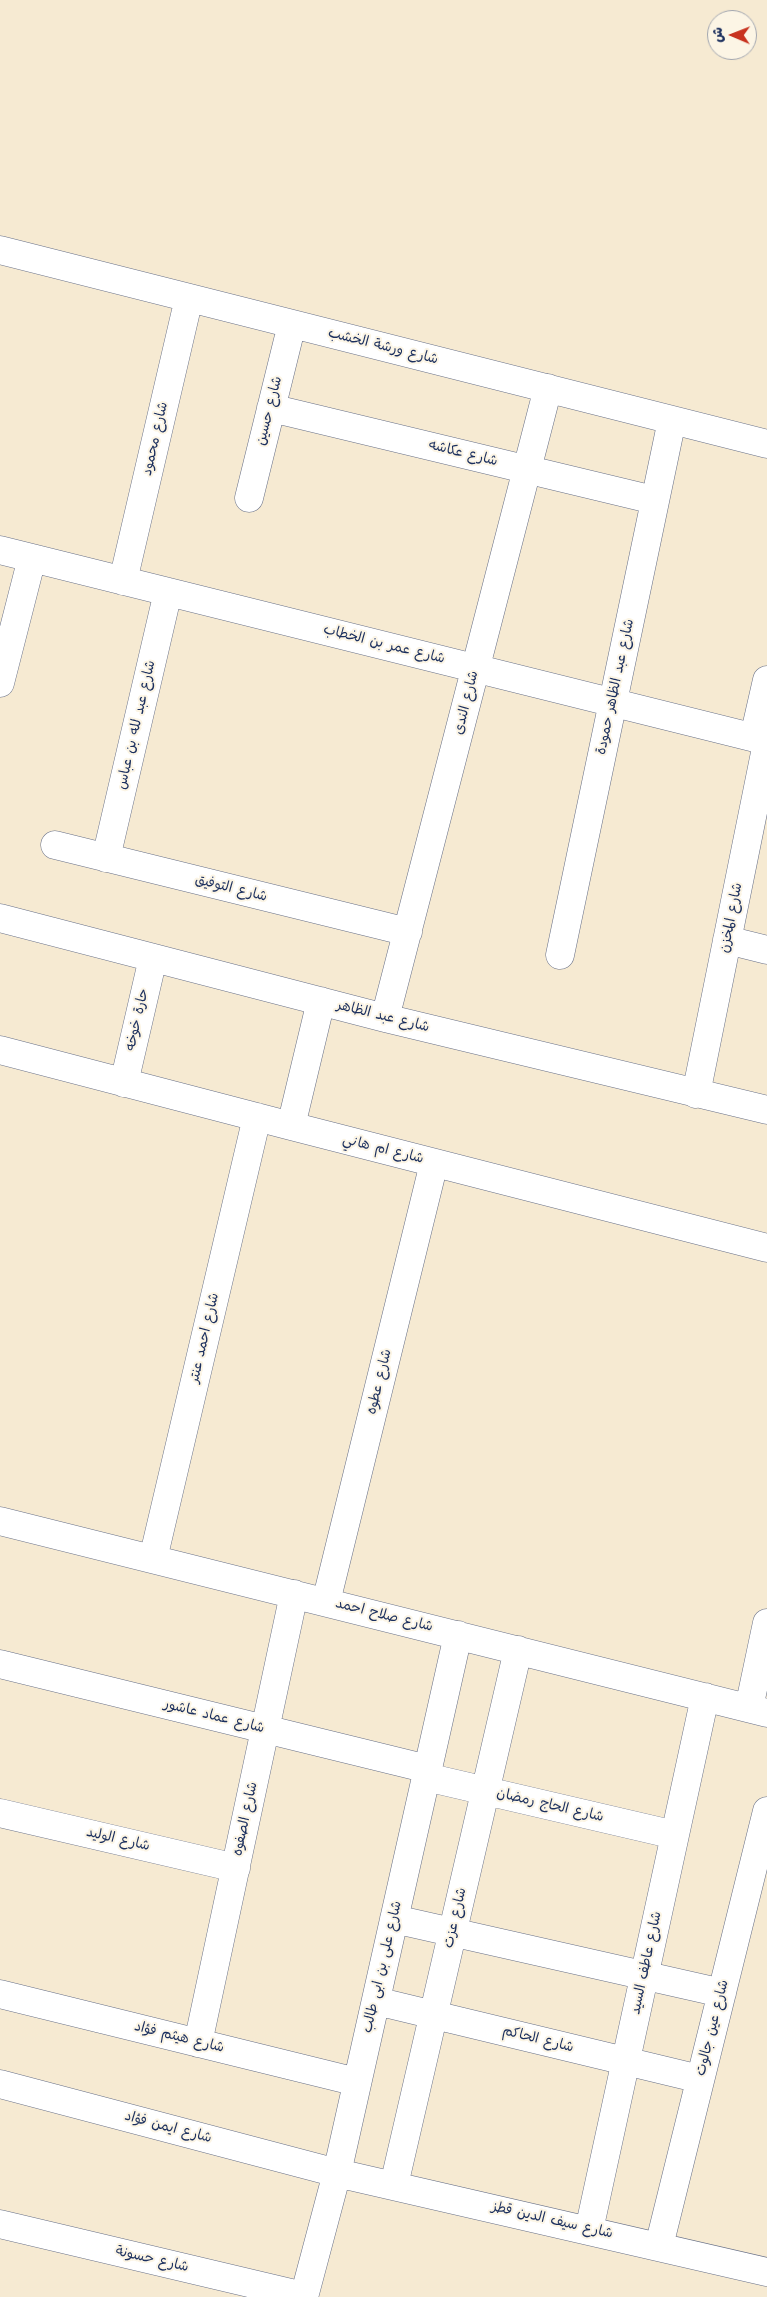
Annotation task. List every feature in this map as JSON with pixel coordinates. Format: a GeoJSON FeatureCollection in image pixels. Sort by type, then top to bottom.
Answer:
{"type":"FeatureCollection","features":[{"type":"Feature","properties":{"kind":"street","name":"شارع ورشة الخشب"},"geometry":{"type":"LineString","coordinates":[[0,250],[767,444]]}},
{"type":"Feature","properties":{"kind":"street","name":"شارع محمود"},"geometry":{"type":"LineString","coordinates":[[123,581],[189,298]]}},
{"type":"Feature","properties":{"kind":"street","name":"شارع حسين"},"geometry":{"type":"LineString","coordinates":[[249,498],[292,324]]}},
{"type":"Feature","properties":{"kind":"street","name":"شارع الندى"},"geometry":{"type":"LineString","coordinates":[[385,1018],[548,388]]}},
{"type":"Feature","properties":{"kind":"street","name":"شارع عكاشه"},"geometry":{"type":"LineString","coordinates":[[271,408],[654,500]]}},
{"type":"Feature","properties":{"kind":"street","name":"شارع عبد الظاهر حمودة"},"geometry":{"type":"LineString","coordinates":[[560,955],[672,420]]}},
{"type":"Feature","properties":{"kind":"street","name":"شارع عمر بن الخطاب"},"geometry":{"type":"LineString","coordinates":[[0,550],[763,740]]}},
{"type":"Feature","properties":{"kind":"street"},"geometry":{"type":"LineString","coordinates":[[0,683],[32,558]]}},
{"type":"Feature","properties":{"kind":"street","name":"شارع عبد لله بن عباس"},"geometry":{"type":"LineString","coordinates":[[106,858],[168,592]]}},
{"type":"Feature","properties":{"kind":"street","name":"شارع المخزن"},"geometry":{"type":"LineString","coordinates":[[696,1094],[727,940],[763,740],[767,680]]}},
{"type":"Feature","properties":{"kind":"street","name":"شارع التوفيق"},"geometry":{"type":"LineString","coordinates":[[55,845],[408,932]]}},
{"type":"Feature","properties":{"kind":"street","name":"شارع عبد الظاهر"},"geometry":{"type":"LineString","coordinates":[[0,918],[385,1018],[767,1110]]}},
{"type":"Feature","properties":{"kind":"street"},"geometry":{"type":"LineString","coordinates":[[727,940],[767,950]]}},
{"type":"Feature","properties":{"kind":"street","name":"حارة خوخه"},"geometry":{"type":"LineString","coordinates":[[124,1083],[153,958]]}},
{"type":"Feature","properties":{"kind":"street"},"geometry":{"type":"LineString","coordinates":[[291,1126],[321,1001]]}},
{"type":"Feature","properties":{"kind":"street","name":"شارع ام هاني"},"geometry":{"type":"LineString","coordinates":[[0,1050],[767,1248]]}},
{"type":"Feature","properties":{"kind":"street","name":"شارع احمد عنتر"},"geometry":{"type":"LineString","coordinates":[[153,1559],[257,1117]]}},
{"type":"Feature","properties":{"kind":"street","name":"شارع عطوه"},"geometry":{"type":"LineString","coordinates":[[326,1602],[434,1163]]}},
{"type":"Feature","properties":{"kind":"street","name":"شارع صلاح احمد"},"geometry":{"type":"LineString","coordinates":[[0,1521],[758,1710]]}},
{"type":"Feature","properties":{"kind":"street","name":"شارع الصفوه"},"geometry":{"type":"LineString","coordinates":[[198,2043],[294,1594]]}},
{"type":"Feature","properties":{"kind":"street"},"geometry":{"type":"LineString","coordinates":[[758,1710],[767,1623]]}},
{"type":"Feature","properties":{"kind":"street","name":"شارع على بن ابى طالب"},"geometry":{"type":"LineString","coordinates":[[304,2297],[336,2173],[458,1635]]}},
{"type":"Feature","properties":{"kind":"street","name":"شارع عزت"},"geometry":{"type":"LineString","coordinates":[[394,2185],[518,1650]]}},
{"type":"Feature","properties":{"kind":"street","name":"شارع عماد عاشور"},"geometry":{"type":"LineString","coordinates":[[0,1664],[266,1729],[427,1773]]}},
{"type":"Feature","properties":{"kind":"street","name":"شارع عاطف السيد"},"geometry":{"type":"LineString","coordinates":[[590,2230],[705,1697]]}},
{"type":"Feature","properties":{"kind":"street","name":"شارع الحاج رمضان"},"geometry":{"type":"LineString","coordinates":[[427,1773],[485,1791],[675,1834]]}},
{"type":"Feature","properties":{"kind":"street","name":"شارع عين جالوت"},"geometry":{"type":"LineString","coordinates":[[659,2246],[767,1811]]}},
{"type":"Feature","properties":{"kind":"street","name":"شارع الوليد"},"geometry":{"type":"LineString","coordinates":[[0,1813],[236,1868]]}},
{"type":"Feature","properties":{"kind":"street"},"geometry":{"type":"LineString","coordinates":[[394,1919],[722,1993]]}},
{"type":"Feature","properties":{"kind":"street","name":"شارع هيثم فؤاد"},"geometry":{"type":"LineString","coordinates":[[0,1994],[357,2082]]}},
{"type":"Feature","properties":{"kind":"street","name":"شارع الحاكم"},"geometry":{"type":"LineString","coordinates":[[376,2001],[700,2079]]}},
{"type":"Feature","properties":{"kind":"street","name":"شارع ايمن فؤاد"},"geometry":{"type":"LineString","coordinates":[[0,2084],[336,2173]]}},
{"type":"Feature","properties":{"kind":"street","name":"شارع سيف الدين قطز"},"geometry":{"type":"LineString","coordinates":[[336,2173],[767,2272]]}},
{"type":"Feature","properties":{"kind":"street","name":"شارع حسونة"},"geometry":{"type":"LineString","coordinates":[[0,2224],[304,2297]]}}]}
